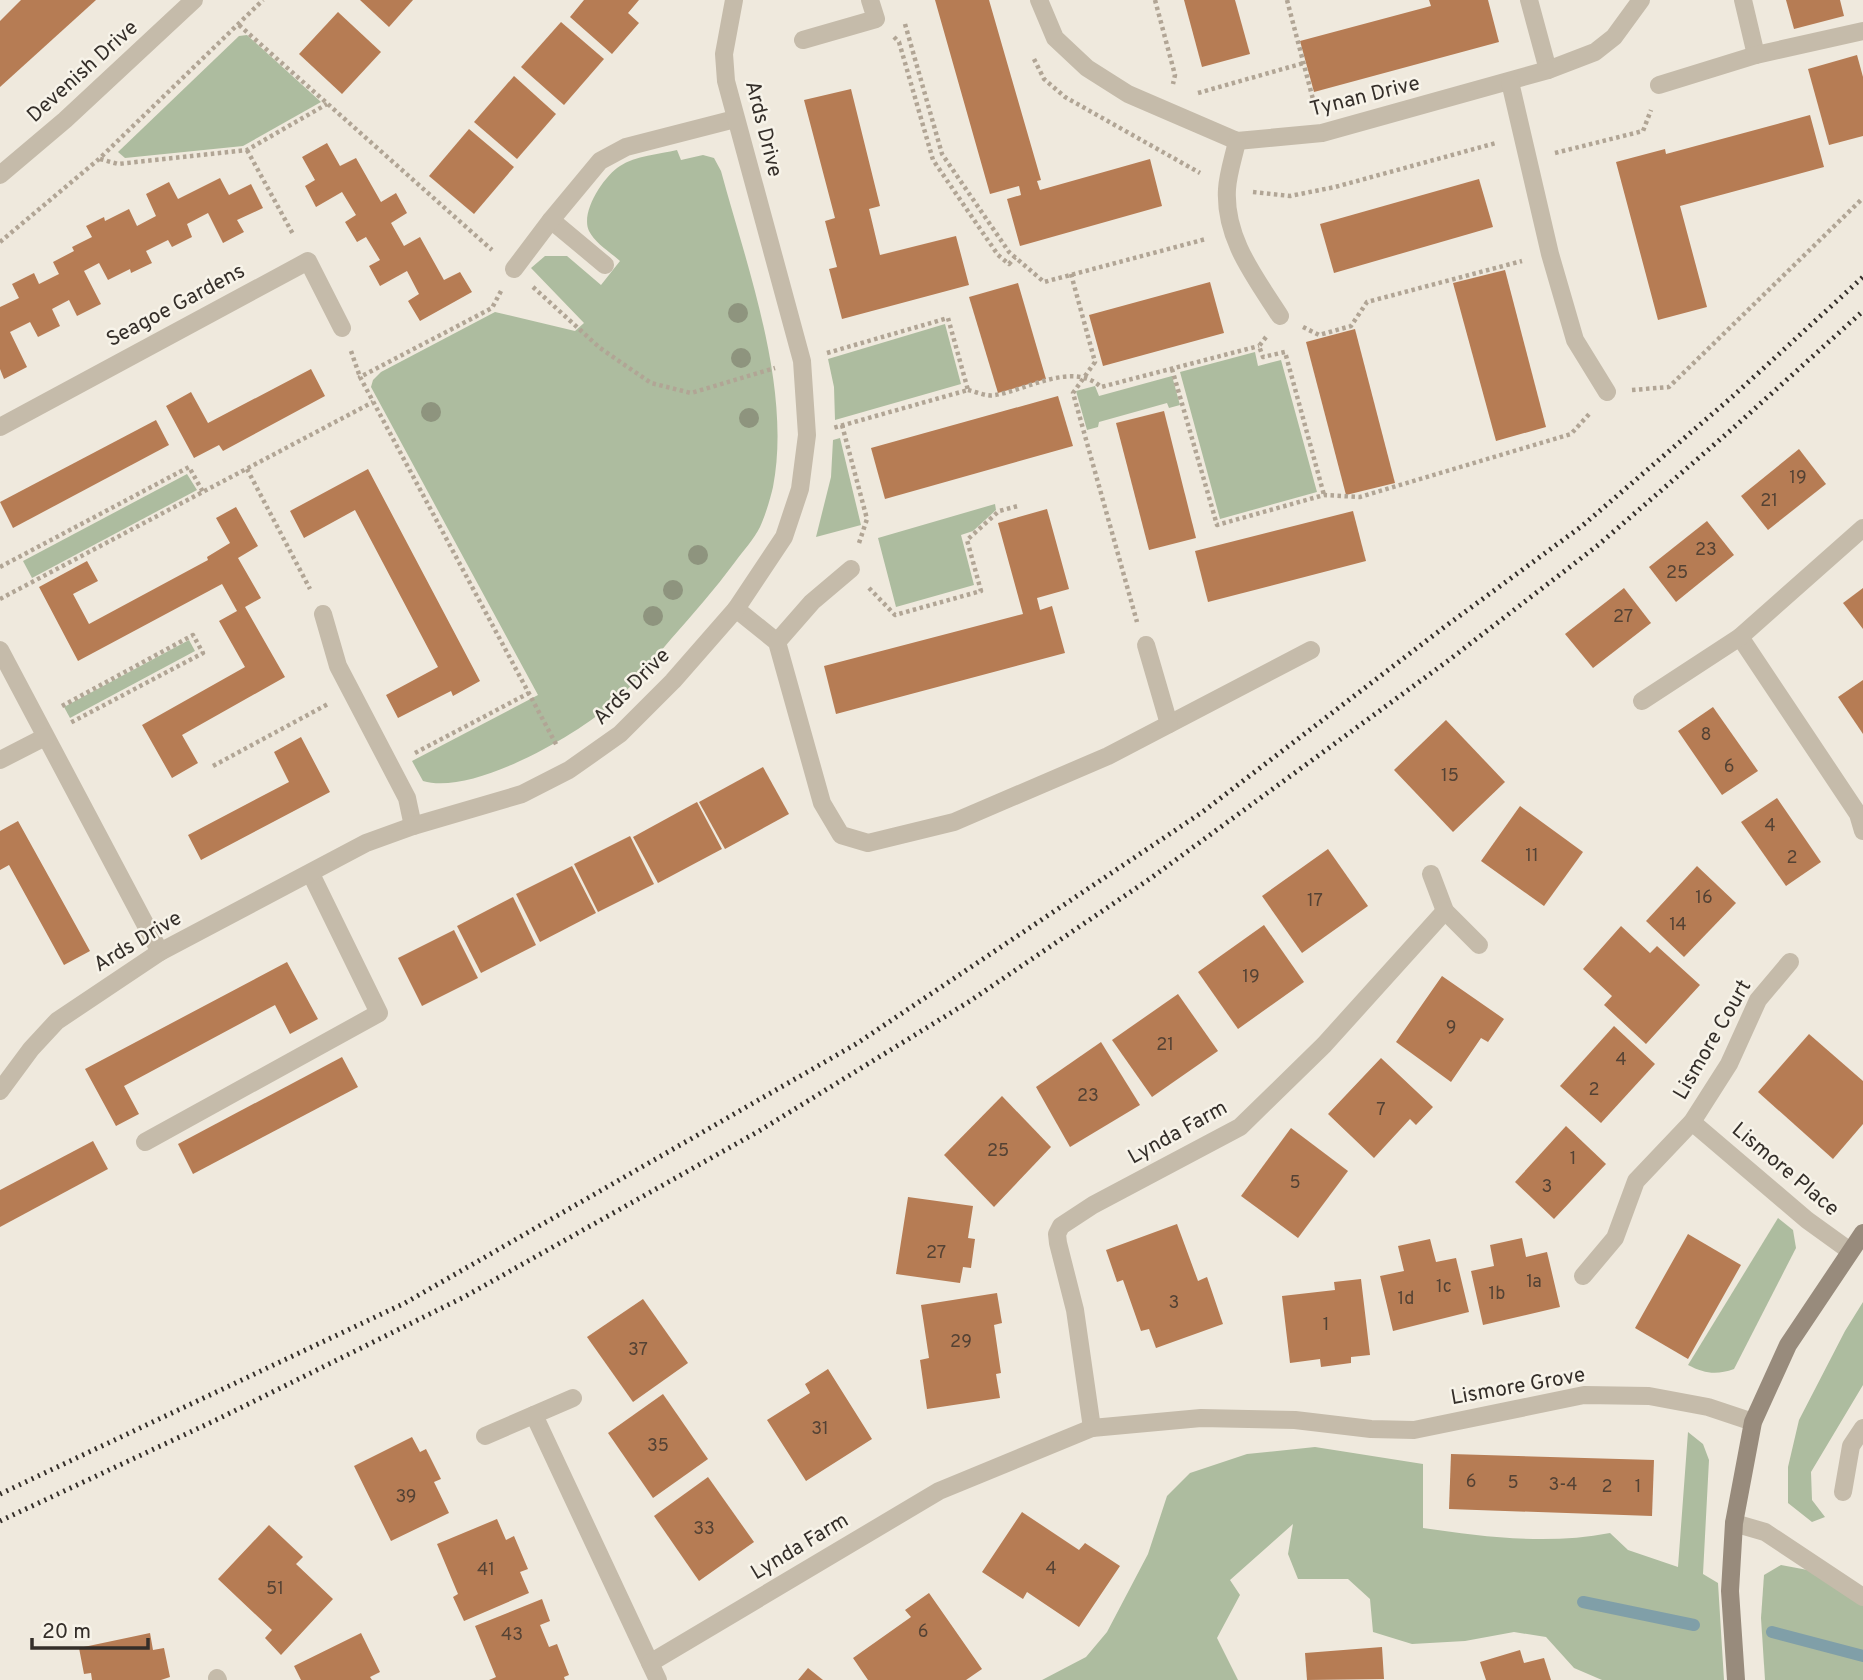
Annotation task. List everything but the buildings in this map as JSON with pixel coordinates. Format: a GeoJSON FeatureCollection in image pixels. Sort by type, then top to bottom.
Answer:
{"type":"FeatureCollection","features":[{"type":"Feature","properties":{"kind":"street","name":"Devenish Drive"},"geometry":{"type":"LineString","coordinates":[[0,175],[65,120],[194,0]]}},
{"type":"Feature","properties":{"kind":"street","name":"Ards Drive"},"geometry":{"type":"LineString","coordinates":[[0,1091],[31,1049],[57,1021],[160,952],[366,843],[413,826],[522,794],[569,770],[620,734],[673,681],[736,609],[784,537],[800,489],[807,435],[802,361],[726,81],[724,54],[734,0]]}},
{"type":"Feature","properties":{"kind":"street"},"geometry":{"type":"LineString","coordinates":[[803,40],[876,19],[870,0]]}},
{"type":"Feature","properties":{"kind":"street","name":"Tynan Drive"},"geometry":{"type":"LineString","coordinates":[[1039,0],[1055,38],[1087,68],[1128,94],[1237,141],[1322,134],[1548,69],[1595,52],[1614,37],[1641,0]]}},
{"type":"Feature","properties":{"kind":"street"},"geometry":{"type":"LineString","coordinates":[[1529,0],[1548,69]]}},
{"type":"Feature","properties":{"kind":"street"},"geometry":{"type":"LineString","coordinates":[[1743,0],[1756,55]]}},
{"type":"Feature","properties":{"kind":"street"},"geometry":{"type":"LineString","coordinates":[[1659,85],[1756,55],[1863,31]]}},
{"type":"Feature","properties":{"kind":"street"},"geometry":{"type":"LineString","coordinates":[[1510,82],[1550,254],[1575,340],[1607,392]]}},
{"type":"Feature","properties":{"kind":"street"},"geometry":{"type":"LineString","coordinates":[[513,269],[600,161],[626,147],[735,118]]}},
{"type":"Feature","properties":{"kind":"street"},"geometry":{"type":"LineString","coordinates":[[1237,141],[1227,189],[1231,232],[1244,259],[1280,316]]}},
{"type":"Feature","properties":{"kind":"street"},"geometry":{"type":"LineString","coordinates":[[551,220],[605,265]]}},
{"type":"Feature","properties":{"kind":"street"},"geometry":{"type":"LineString","coordinates":[[308,261],[342,328]]}},
{"type":"Feature","properties":{"kind":"street","name":"Seagoe Gardens"},"geometry":{"type":"LineString","coordinates":[[0,427],[308,261]]}},
{"type":"Feature","properties":{"kind":"street"},"geometry":{"type":"LineString","coordinates":[[1642,701],[1740,636],[1863,528]]}},
{"type":"Feature","properties":{"kind":"street"},"geometry":{"type":"LineString","coordinates":[[777,642],[812,602],[850,569]]}},
{"type":"Feature","properties":{"kind":"street"},"geometry":{"type":"LineString","coordinates":[[736,609],[777,642],[822,803],[841,835],[868,843],[954,822],[1108,756],[1311,650]]}},
{"type":"Feature","properties":{"kind":"street"},"geometry":{"type":"LineString","coordinates":[[323,614],[338,666],[407,797],[413,826]]}},
{"type":"Feature","properties":{"kind":"street"},"geometry":{"type":"LineString","coordinates":[[1740,636],[1861,819]]}},
{"type":"Feature","properties":{"kind":"street"},"geometry":{"type":"LineString","coordinates":[[1146,645],[1169,724]]}},
{"type":"Feature","properties":{"kind":"street"},"geometry":{"type":"LineString","coordinates":[[0,650],[160,952]]}},
{"type":"Feature","properties":{"kind":"street"},"geometry":{"type":"LineString","coordinates":[[0,760],[45,737]]}},
{"type":"Feature","properties":{"kind":"street"},"geometry":{"type":"LineString","coordinates":[[145,1142],[379,1013],[311,874]]}},
{"type":"Feature","properties":{"kind":"street"},"geometry":{"type":"LineString","coordinates":[[1431,874],[1445,911],[1479,945]]}},
{"type":"Feature","properties":{"kind":"street","name":"Lynda Farm"},"geometry":{"type":"LineString","coordinates":[[1092,1428],[1076,1310],[1058,1243],[1057,1234],[1061,1226],[1093,1205],[1240,1127],[1324,1045],[1445,911]]}},
{"type":"Feature","properties":{"kind":"street","name":"Lismore Court"},"geometry":{"type":"LineString","coordinates":[[1583,1276],[1615,1238],[1636,1181],[1692,1122],[1729,1064],[1758,999],[1790,962]]}},
{"type":"Feature","properties":{"kind":"street","name":"Lismore Place"},"geometry":{"type":"LineString","coordinates":[[1692,1122],[1807,1220],[1850,1251]]}},
{"type":"Feature","properties":{"kind":"street"},"geometry":{"type":"LineString","coordinates":[[1736,1680],[1730,1591],[1734,1523],[1753,1422],[1788,1345],[1863,1233]]}},
{"type":"Feature","properties":{"kind":"street","name":"Lismore Grove"},"geometry":{"type":"LineString","coordinates":[[1414,1430],[1584,1395],[1649,1396],[1708,1407],[1753,1422]]}},
{"type":"Feature","properties":{"kind":"street"},"geometry":{"type":"LineString","coordinates":[[485,1436],[573,1398]]}},
{"type":"Feature","properties":{"kind":"street"},"geometry":{"type":"LineString","coordinates":[[534,1415],[658,1680]]}},
{"type":"Feature","properties":{"kind":"street","name":"Lynda Farm"},"geometry":{"type":"LineString","coordinates":[[650,1663],[939,1491],[1092,1428],[1201,1418],[1295,1420],[1371,1429],[1414,1430]]}},
{"type":"Feature","properties":{"kind":"street"},"geometry":{"type":"LineString","coordinates":[[1843,1492],[1851,1446],[1863,1428]]}},
{"type":"Feature","properties":{"kind":"street"},"geometry":{"type":"LineString","coordinates":[[1734,1523],[1765,1532],[1863,1597]]}},
{"type":"Feature","properties":{"kind":"path"},"geometry":{"type":"LineString","coordinates":[[0,242],[99,159],[263,0]]}},
{"type":"Feature","properties":{"kind":"path"},"geometry":{"type":"LineString","coordinates":[[1155,0],[1175,75],[1168,111]]}},
{"type":"Feature","properties":{"kind":"path"},"geometry":{"type":"LineString","coordinates":[[1287,0],[1322,134]]}},
{"type":"Feature","properties":{"kind":"path"},"geometry":{"type":"LineString","coordinates":[[902,13],[942,154],[1009,251],[1044,282],[1231,232]]}},
{"type":"Feature","properties":{"kind":"path"},"geometry":{"type":"LineString","coordinates":[[876,19],[899,42],[933,160],[998,255],[1009,264],[1016,257]]}},
{"type":"Feature","properties":{"kind":"path"},"geometry":{"type":"LineString","coordinates":[[1168,111],[1201,91],[1304,63]]}},
{"type":"Feature","properties":{"kind":"path"},"geometry":{"type":"LineString","coordinates":[[1527,161],[1643,131],[1659,85]]}},
{"type":"Feature","properties":{"kind":"path"},"geometry":{"type":"LineString","coordinates":[[99,159],[118,164],[247,150],[327,104]]}},
{"type":"Feature","properties":{"kind":"path"},"geometry":{"type":"LineString","coordinates":[[247,150],[308,261]]}},
{"type":"Feature","properties":{"kind":"path"},"geometry":{"type":"LineString","coordinates":[[1172,369],[1217,525],[1324,495],[1360,497],[1571,434],[1607,392],[1669,387],[1863,198]]}},
{"type":"Feature","properties":{"kind":"path"},"geometry":{"type":"LineString","coordinates":[[1280,316],[1319,335],[1351,326],[1367,302],[1550,254]]}},
{"type":"Feature","properties":{"kind":"path"},"geometry":{"type":"LineString","coordinates":[[513,269],[492,308],[360,377],[569,770]]}},
{"type":"Feature","properties":{"kind":"path"},"geometry":{"type":"LineString","coordinates":[[1071,274],[1094,362],[1073,393],[1131,609],[1146,645]]}},
{"type":"Feature","properties":{"kind":"path"},"geometry":{"type":"LineString","coordinates":[[802,361],[948,318],[968,390]]}},
{"type":"Feature","properties":{"kind":"path"},"geometry":{"type":"LineString","coordinates":[[807,435],[968,390],[992,396],[1066,377],[1084,377],[1101,387],[1259,346]]}},
{"type":"Feature","properties":{"kind":"path"},"geometry":{"type":"LineString","coordinates":[[1263,357],[1285,352],[1324,495]]}},
{"type":"Feature","properties":{"kind":"path"},"geometry":{"type":"LineString","coordinates":[[0,599],[373,402]]}},
{"type":"Feature","properties":{"kind":"path"},"geometry":{"type":"LineString","coordinates":[[842,425],[867,519],[850,569],[895,615],[981,591],[967,540],[999,511],[1018,506]]}},
{"type":"Feature","properties":{"kind":"path"},"geometry":{"type":"LineString","coordinates":[[0,567],[189,467],[203,492]]}},
{"type":"Feature","properties":{"kind":"path"},"geometry":{"type":"LineString","coordinates":[[247,469],[323,614]]}},
{"type":"Feature","properties":{"kind":"path"},"geometry":{"type":"LineString","coordinates":[[36,720],[193,635],[203,653],[45,737]]}},
{"type":"Feature","properties":{"kind":"path"},"geometry":{"type":"LineString","coordinates":[[213,766],[351,692]]}},
{"type":"Feature","properties":{"kind":"path"},"geometry":{"type":"LineString","coordinates":[[390,766],[528,693]]}},
{"type":"Feature","properties":{"kind":"green space"},"geometry":{"type":"Polygon","coordinates":[[[247,35],[321,102],[243,146],[125,158],[118,152],[239,36],[247,35]]]}},
{"type":"Feature","properties":{"kind":"green space"},"geometry":{"type":"Polygon","coordinates":[[[677,150],[681,160],[703,155],[714,158],[721,171],[764,328],[777,409],[777,449],[773,487],[762,523],[696,611],[629,688],[597,715],[551,745],[495,771],[468,780],[444,783],[423,781],[412,761],[538,695],[371,387],[373,380],[381,372],[495,312],[575,331],[584,323],[531,268],[545,256],[567,256],[601,285],[620,261],[589,231],[588,214],[595,195],[620,166],[640,158],[677,150]]]}},
{"type":"Feature","properties":{"kind":"green space"},"geometry":{"type":"Polygon","coordinates":[[[945,324],[961,384],[835,420],[834,387],[828,359],[945,324]]]}},
{"type":"Feature","properties":{"kind":"green space"},"geometry":{"type":"Polygon","coordinates":[[[1255,352],[1258,366],[1281,360],[1317,492],[1220,519],[1180,372],[1255,352]]]}},
{"type":"Feature","properties":{"kind":"green space"},"geometry":{"type":"Polygon","coordinates":[[[1172,376],[1180,405],[1169,408],[1167,403],[1099,422],[1098,427],[1087,430],[1076,391],[1095,386],[1099,396],[1172,376]]]}},
{"type":"Feature","properties":{"kind":"green space"},"geometry":{"type":"Polygon","coordinates":[[[840,438],[861,525],[816,537],[831,477],[833,440],[840,438]]]}},
{"type":"Feature","properties":{"kind":"green space"},"geometry":{"type":"Polygon","coordinates":[[[187,474],[197,490],[32,578],[23,561],[187,474]]]}},
{"type":"Feature","properties":{"kind":"green space"},"geometry":{"type":"Polygon","coordinates":[[[995,504],[996,510],[973,531],[961,535],[974,585],[896,607],[878,538],[995,504]]]}},
{"type":"Feature","properties":{"kind":"green space"},"geometry":{"type":"Polygon","coordinates":[[[189,640],[195,651],[70,718],[64,707],[189,640]]]}},
{"type":"Feature","properties":{"kind":"green space"},"geometry":{"type":"Polygon","coordinates":[[[1778,1218],[1793,1230],[1796,1248],[1734,1369],[1711,1373],[1688,1365],[1778,1218]]]}},
{"type":"Feature","properties":{"kind":"green space"},"geometry":{"type":"Polygon","coordinates":[[[1863,1302],[1863,1385],[1811,1472],[1812,1500],[1825,1517],[1812,1522],[1788,1503],[1788,1467],[1799,1420],[1863,1302]]]}},
{"type":"Feature","properties":{"kind":"green space"},"geometry":{"type":"Polygon","coordinates":[[[1688,1432],[1703,1444],[1709,1460],[1703,1574],[1718,1583],[1724,1680],[1602,1680],[1574,1668],[1546,1637],[1514,1632],[1465,1641],[1412,1644],[1373,1632],[1370,1599],[1348,1579],[1298,1579],[1288,1554],[1293,1524],[1230,1580],[1240,1595],[1217,1638],[1238,1680],[1042,1680],[1086,1657],[1107,1632],[1148,1554],[1167,1496],[1190,1473],[1247,1454],[1315,1447],[1423,1464],[1423,1528],[1493,1537],[1540,1539],[1610,1533],[1628,1550],[1678,1567],[1688,1432]]]}},
{"type":"Feature","properties":{"kind":"green space"},"geometry":{"type":"Polygon","coordinates":[[[1781,1565],[1829,1574],[1863,1597],[1863,1680],[1765,1680],[1761,1618],[1764,1575],[1781,1565]]]}},
{"type":"Feature","properties":{"kind":"waterway"},"geometry":{"type":"LineString","coordinates":[[1583,1602],[1694,1625]]}},
{"type":"Feature","properties":{"kind":"waterway"},"geometry":{"type":"LineString","coordinates":[[1772,1632],[1863,1656]]}},
{"type":"Feature","properties":{"kind":"railway"},"geometry":{"type":"LineString","coordinates":[[0,1494],[405,1303],[856,1044],[1201,813],[1443,628],[1582,526],[1732,397],[1863,277]]}},
{"type":"Feature","properties":{"kind":"railway"},"geometry":{"type":"LineString","coordinates":[[0,1521],[216,1420],[464,1297],[759,1131],[970,1001],[1151,878],[1449,660],[1597,546],[1863,311]]}}]}
